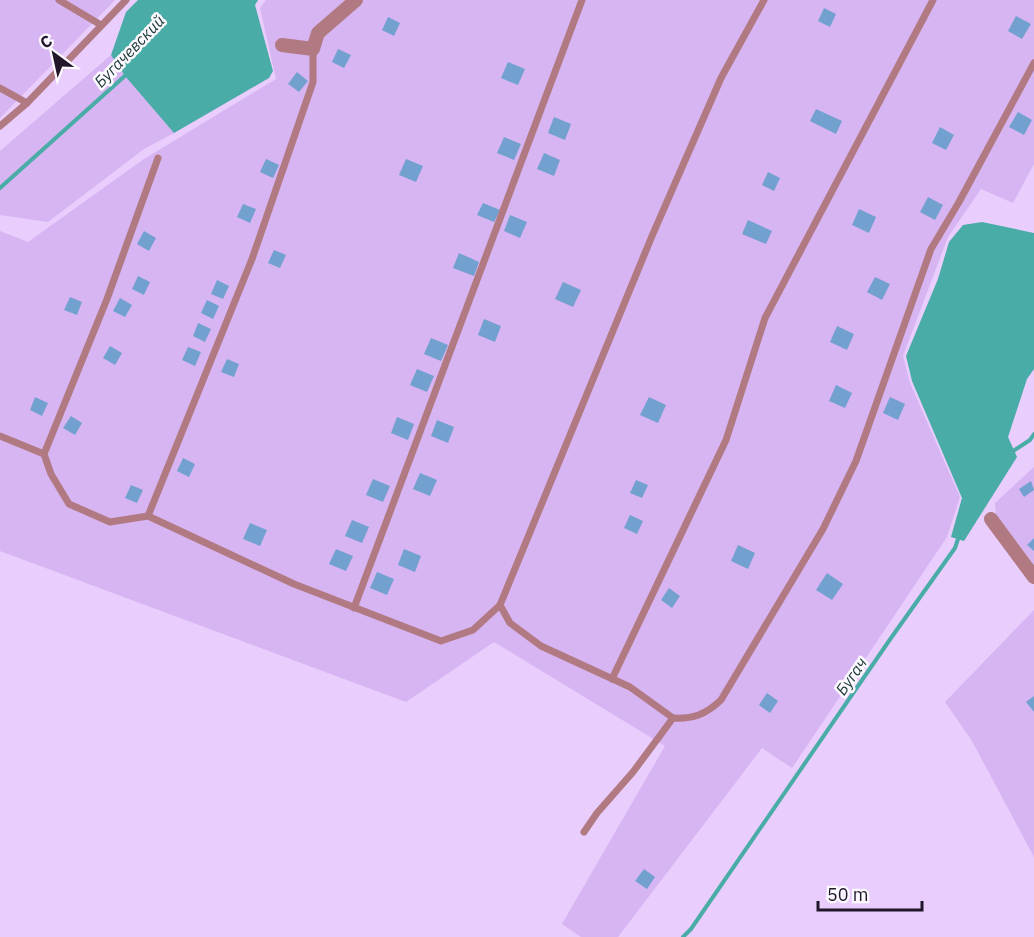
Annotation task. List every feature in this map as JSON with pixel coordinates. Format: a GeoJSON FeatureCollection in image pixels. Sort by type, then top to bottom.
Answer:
{"type":"FeatureCollection","features":[{"type":"Feature","properties":{"kind":"street"},"geometry":{"type":"LineString","coordinates":[[282,45],[313,49],[318,33],[356,0]]}},
{"type":"Feature","properties":{"kind":"street"},"geometry":{"type":"LineString","coordinates":[[991,519],[1034,577]]}},
{"type":"Feature","properties":{"kind":"lane"},"geometry":{"type":"LineString","coordinates":[[59,0],[102,25]]}},
{"type":"Feature","properties":{"kind":"lane"},"geometry":{"type":"LineString","coordinates":[[0,126],[27,103],[126,0]]}},
{"type":"Feature","properties":{"kind":"lane"},"geometry":{"type":"LineString","coordinates":[[354,608],[582,0]]}},
{"type":"Feature","properties":{"kind":"lane"},"geometry":{"type":"LineString","coordinates":[[158,158],[107,299],[44,454],[51,474],[69,504],[110,522],[148,516],[294,584],[441,641],[472,630],[500,605],[670,194],[721,78],[764,0]]}},
{"type":"Feature","properties":{"kind":"lane"},"geometry":{"type":"LineString","coordinates":[[612,679],[726,440],[765,318],[933,0]]}},
{"type":"Feature","properties":{"kind":"lane"},"geometry":{"type":"LineString","coordinates":[[148,516],[252,259],[313,82],[313,49]]}},
{"type":"Feature","properties":{"kind":"lane"},"geometry":{"type":"LineString","coordinates":[[500,605],[510,624],[541,646],[630,687],[673,718],[688,719],[710,710],[720,700],[823,530],[859,450],[931,249],[1034,63]]}},
{"type":"Feature","properties":{"kind":"lane"},"geometry":{"type":"LineString","coordinates":[[0,88],[27,103]]}},
{"type":"Feature","properties":{"kind":"lane"},"geometry":{"type":"LineString","coordinates":[[0,436],[44,454]]}},
{"type":"Feature","properties":{"kind":"lane"},"geometry":{"type":"LineString","coordinates":[[584,832],[673,718]]}},
{"type":"Feature","properties":{"kind":"shaded area"},"geometry":{"type":"Polygon","coordinates":[[[0,0],[115,0],[0,118],[0,0]]]}},
{"type":"Feature","properties":{"kind":"shaded area"},"geometry":{"type":"Polygon","coordinates":[[[266,0],[1034,0],[1034,164],[1013,203],[981,189],[948,237],[903,356],[910,383],[960,497],[947,537],[792,768],[762,748],[618,937],[581,937],[562,924],[665,746],[494,642],[406,702],[0,551],[0,231],[28,242],[144,159],[276,79],[260,8],[266,0]]]}},
{"type":"Feature","properties":{"kind":"shaded area"},"geometry":{"type":"Polygon","coordinates":[[[111,55],[125,76],[174,133],[144,149],[48,222],[0,215],[0,151],[111,55]]]}},
{"type":"Feature","properties":{"kind":"shaded area"},"geometry":{"type":"Polygon","coordinates":[[[1034,467],[1034,565],[996,514],[995,503],[1034,467]]]}},
{"type":"Feature","properties":{"kind":"shaded area"},"geometry":{"type":"Polygon","coordinates":[[[1034,610],[1034,857],[972,741],[945,702],[1034,610]]]}},
{"type":"Feature","properties":{"kind":"water"},"geometry":{"type":"Polygon","coordinates":[[[138,0],[258,0],[255,5],[273,71],[269,78],[174,133],[125,76],[111,55],[126,12],[138,0]]]}},
{"type":"Feature","properties":{"kind":"water"},"geometry":{"type":"Polygon","coordinates":[[[982,222],[1034,233],[1034,369],[1027,379],[1008,437],[1017,457],[964,541],[951,537],[962,498],[912,381],[906,356],[938,279],[949,242],[963,225],[982,222]]]}},
{"type":"Feature","properties":{"kind":"building"},"geometry":{"type":"Polygon","coordinates":[[[824,8],[836,14],[830,27],[818,21],[824,8]]]}},
{"type":"Feature","properties":{"kind":"building"},"geometry":{"type":"Polygon","coordinates":[[[1016,16],[1031,24],[1022,39],[1008,31],[1016,16]]]}},
{"type":"Feature","properties":{"kind":"building"},"geometry":{"type":"Polygon","coordinates":[[[388,17],[400,23],[394,36],[382,30],[388,17]]]}},
{"type":"Feature","properties":{"kind":"building"},"geometry":{"type":"Polygon","coordinates":[[[338,49],[351,55],[344,68],[332,62],[338,49]]]}},
{"type":"Feature","properties":{"kind":"building"},"geometry":{"type":"Polygon","coordinates":[[[508,62],[525,69],[518,85],[501,78],[508,62]]]}},
{"type":"Feature","properties":{"kind":"building"},"geometry":{"type":"Polygon","coordinates":[[[297,72],[308,81],[299,92],[288,84],[297,72]]]}},
{"type":"Feature","properties":{"kind":"building"},"geometry":{"type":"Polygon","coordinates":[[[816,109],[842,121],[836,134],[810,121],[816,109]]]}},
{"type":"Feature","properties":{"kind":"building"},"geometry":{"type":"Polygon","coordinates":[[[1018,112],[1032,120],[1024,135],[1009,127],[1018,112]]]}},
{"type":"Feature","properties":{"kind":"building"},"geometry":{"type":"Polygon","coordinates":[[[554,117],[571,124],[565,140],[548,133],[554,117]]]}},
{"type":"Feature","properties":{"kind":"building"},"geometry":{"type":"Polygon","coordinates":[[[940,127],[954,135],[946,150],[932,143],[940,127]]]}},
{"type":"Feature","properties":{"kind":"building"},"geometry":{"type":"Polygon","coordinates":[[[504,137],[521,144],[514,160],[497,153],[504,137]]]}},
{"type":"Feature","properties":{"kind":"building"},"geometry":{"type":"Polygon","coordinates":[[[544,153],[560,160],[554,176],[537,169],[544,153]]]}},
{"type":"Feature","properties":{"kind":"building"},"geometry":{"type":"Polygon","coordinates":[[[266,159],[279,165],[273,178],[260,172],[266,159]]]}},
{"type":"Feature","properties":{"kind":"building"},"geometry":{"type":"Polygon","coordinates":[[[406,159],[423,166],[416,182],[399,175],[406,159]]]}},
{"type":"Feature","properties":{"kind":"building"},"geometry":{"type":"Polygon","coordinates":[[[768,172],[780,178],[774,191],[762,185],[768,172]]]}},
{"type":"Feature","properties":{"kind":"building"},"geometry":{"type":"Polygon","coordinates":[[[928,197],[943,205],[935,220],[920,212],[928,197]]]}},
{"type":"Feature","properties":{"kind":"building"},"geometry":{"type":"Polygon","coordinates":[[[483,203],[500,210],[494,222],[477,215],[483,203]]]}},
{"type":"Feature","properties":{"kind":"building"},"geometry":{"type":"Polygon","coordinates":[[[243,204],[256,209],[250,223],[237,217],[243,204]]]}},
{"type":"Feature","properties":{"kind":"building"},"geometry":{"type":"Polygon","coordinates":[[[859,209],[876,217],[869,233],[852,225],[859,209]]]}},
{"type":"Feature","properties":{"kind":"building"},"geometry":{"type":"Polygon","coordinates":[[[510,215],[527,222],[520,238],[504,231],[510,215]]]}},
{"type":"Feature","properties":{"kind":"building"},"geometry":{"type":"Polygon","coordinates":[[[748,220],[772,231],[766,244],[742,234],[748,220]]]}},
{"type":"Feature","properties":{"kind":"building"},"geometry":{"type":"Polygon","coordinates":[[[144,231],[156,238],[149,251],[137,244],[144,231]]]}},
{"type":"Feature","properties":{"kind":"building"},"geometry":{"type":"Polygon","coordinates":[[[274,250],[286,255],[280,268],[268,263],[274,250]]]}},
{"type":"Feature","properties":{"kind":"building"},"geometry":{"type":"Polygon","coordinates":[[[459,253],[479,262],[474,276],[453,268],[459,253]]]}},
{"type":"Feature","properties":{"kind":"building"},"geometry":{"type":"Polygon","coordinates":[[[138,276],[150,282],[144,295],[132,289],[138,276]]]}},
{"type":"Feature","properties":{"kind":"building"},"geometry":{"type":"Polygon","coordinates":[[[875,277],[890,284],[882,300],[867,292],[875,277]]]}},
{"type":"Feature","properties":{"kind":"building"},"geometry":{"type":"Polygon","coordinates":[[[217,280],[229,286],[223,299],[211,294],[217,280]]]}},
{"type":"Feature","properties":{"kind":"building"},"geometry":{"type":"Polygon","coordinates":[[[563,282],[581,290],[573,307],[555,299],[563,282]]]}},
{"type":"Feature","properties":{"kind":"building"},"geometry":{"type":"Polygon","coordinates":[[[70,297],[82,302],[77,315],[64,310],[70,297]]]}},
{"type":"Feature","properties":{"kind":"building"},"geometry":{"type":"Polygon","coordinates":[[[120,298],[132,305],[125,317],[113,311],[120,298]]]}},
{"type":"Feature","properties":{"kind":"building"},"geometry":{"type":"Polygon","coordinates":[[[207,300],[219,306],[213,319],[201,313],[207,300]]]}},
{"type":"Feature","properties":{"kind":"building"},"geometry":{"type":"Polygon","coordinates":[[[484,319],[501,326],[495,342],[478,335],[484,319]]]}},
{"type":"Feature","properties":{"kind":"building"},"geometry":{"type":"Polygon","coordinates":[[[198,323],[211,329],[205,342],[193,336],[198,323]]]}},
{"type":"Feature","properties":{"kind":"building"},"geometry":{"type":"Polygon","coordinates":[[[837,326],[854,334],[847,350],[830,342],[837,326]]]}},
{"type":"Feature","properties":{"kind":"building"},"geometry":{"type":"Polygon","coordinates":[[[431,338],[448,345],[441,361],[424,354],[431,338]]]}},
{"type":"Feature","properties":{"kind":"building"},"geometry":{"type":"Polygon","coordinates":[[[110,346],[122,353],[115,365],[103,358],[110,346]]]}},
{"type":"Feature","properties":{"kind":"building"},"geometry":{"type":"Polygon","coordinates":[[[188,347],[201,352],[195,366],[182,360],[188,347]]]}},
{"type":"Feature","properties":{"kind":"building"},"geometry":{"type":"Polygon","coordinates":[[[227,359],[239,364],[234,377],[221,372],[227,359]]]}},
{"type":"Feature","properties":{"kind":"building"},"geometry":{"type":"Polygon","coordinates":[[[417,369],[434,376],[427,392],[410,385],[417,369]]]}},
{"type":"Feature","properties":{"kind":"building"},"geometry":{"type":"Polygon","coordinates":[[[836,385],[852,393],[845,408],[829,401],[836,385]]]}},
{"type":"Feature","properties":{"kind":"building"},"geometry":{"type":"Polygon","coordinates":[[[35,397],[48,403],[42,416],[30,410],[35,397]]]}},
{"type":"Feature","properties":{"kind":"building"},"geometry":{"type":"Polygon","coordinates":[[[649,397],[666,405],[658,423],[640,415],[649,397]]]}},
{"type":"Feature","properties":{"kind":"building"},"geometry":{"type":"Polygon","coordinates":[[[890,397],[905,404],[898,420],[883,413],[890,397]]]}},
{"type":"Feature","properties":{"kind":"building"},"geometry":{"type":"Polygon","coordinates":[[[71,416],[82,423],[75,435],[63,428],[71,416]]]}},
{"type":"Feature","properties":{"kind":"building"},"geometry":{"type":"Polygon","coordinates":[[[397,417],[414,424],[408,440],[391,433],[397,417]]]}},
{"type":"Feature","properties":{"kind":"building"},"geometry":{"type":"Polygon","coordinates":[[[437,420],[454,427],[448,443],[431,436],[437,420]]]}},
{"type":"Feature","properties":{"kind":"building"},"geometry":{"type":"Polygon","coordinates":[[[183,458],[195,464],[189,477],[177,471],[183,458]]]}},
{"type":"Feature","properties":{"kind":"building"},"geometry":{"type":"Polygon","coordinates":[[[420,473],[437,480],[430,496],[413,489],[420,473]]]}},
{"type":"Feature","properties":{"kind":"building"},"geometry":{"type":"Polygon","coordinates":[[[373,479],[390,486],[383,502],[366,495],[373,479]]]}},
{"type":"Feature","properties":{"kind":"building"},"geometry":{"type":"Polygon","coordinates":[[[636,480],[648,485],[642,498],[630,493],[636,480]]]}},
{"type":"Feature","properties":{"kind":"building"},"geometry":{"type":"Polygon","coordinates":[[[1031,481],[1034,490],[1024,497],[1019,489],[1031,481]]]}},
{"type":"Feature","properties":{"kind":"building"},"geometry":{"type":"Polygon","coordinates":[[[131,485],[143,490],[137,503],[125,498],[131,485]]]}},
{"type":"Feature","properties":{"kind":"building"},"geometry":{"type":"Polygon","coordinates":[[[630,515],[643,521],[637,534],[624,528],[630,515]]]}},
{"type":"Feature","properties":{"kind":"building"},"geometry":{"type":"Polygon","coordinates":[[[352,520],[369,527],[362,543],[345,536],[352,520]]]}},
{"type":"Feature","properties":{"kind":"building"},"geometry":{"type":"Polygon","coordinates":[[[250,523],[267,530],[260,546],[243,539],[250,523]]]}},
{"type":"Feature","properties":{"kind":"building"},"geometry":{"type":"Polygon","coordinates":[[[1034,538],[1034,551],[1027,545],[1034,538]]]}},
{"type":"Feature","properties":{"kind":"building"},"geometry":{"type":"Polygon","coordinates":[[[738,545],[755,553],[748,569],[731,561],[738,545]]]}},
{"type":"Feature","properties":{"kind":"building"},"geometry":{"type":"Polygon","coordinates":[[[336,549],[353,556],[346,571],[329,564],[336,549]]]}},
{"type":"Feature","properties":{"kind":"building"},"geometry":{"type":"Polygon","coordinates":[[[404,549],[421,556],[415,572],[398,565],[404,549]]]}},
{"type":"Feature","properties":{"kind":"building"},"geometry":{"type":"Polygon","coordinates":[[[377,572],[394,579],[387,595],[370,588],[377,572]]]}},
{"type":"Feature","properties":{"kind":"building"},"geometry":{"type":"Polygon","coordinates":[[[827,573],[843,584],[832,600],[816,590],[827,573]]]}},
{"type":"Feature","properties":{"kind":"building"},"geometry":{"type":"Polygon","coordinates":[[[669,588],[680,596],[672,608],[661,600],[669,588]]]}},
{"type":"Feature","properties":{"kind":"building"},"geometry":{"type":"Polygon","coordinates":[[[767,693],[778,701],[770,713],[759,705],[767,693]]]}},
{"type":"Feature","properties":{"kind":"building"},"geometry":{"type":"Polygon","coordinates":[[[1034,696],[1034,712],[1026,702],[1034,696]]]}},
{"type":"Feature","properties":{"kind":"building"},"geometry":{"type":"Polygon","coordinates":[[[644,869],[655,877],[647,889],[635,881],[644,869]]]}},
{"type":"Feature","properties":{"kind":"waterway","name":"Бугачевский"},"geometry":{"type":"LineString","coordinates":[[0,188],[127,74]]}},
{"type":"Feature","properties":{"kind":"waterway","name":"Бугач"},"geometry":{"type":"LineString","coordinates":[[1010,453],[1030,440],[1034,434]]}},
{"type":"Feature","properties":{"kind":"waterway","name":"Бугач"},"geometry":{"type":"LineString","coordinates":[[683,937],[691,929],[955,548],[959,536]]}}]}
